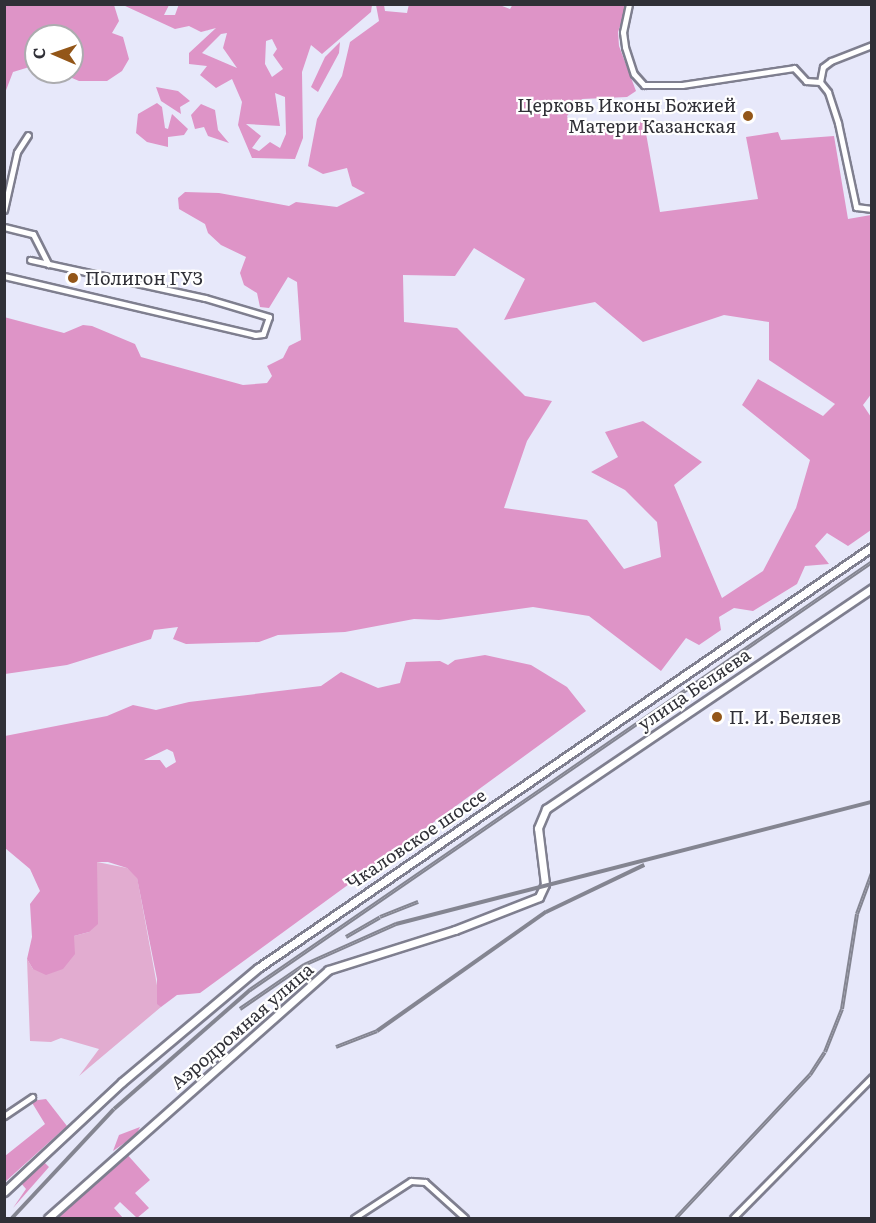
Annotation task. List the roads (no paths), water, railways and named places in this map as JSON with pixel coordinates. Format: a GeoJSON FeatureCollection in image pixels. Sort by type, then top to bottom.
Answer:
{"type":"FeatureCollection","features":[{"type":"Feature","properties":{"kind":"street"},"geometry":{"type":"LineString","coordinates":[[629,4],[623,32],[625,47],[634,74],[644,85],[682,85],[794,68],[806,81],[820,82],[828,92],[838,123],[856,207],[872,209]]}},
{"type":"Feature","properties":{"kind":"street"},"geometry":{"type":"LineString","coordinates":[[820,82],[823,67],[831,61],[872,45]]}},
{"type":"Feature","properties":{"kind":"street"},"geometry":{"type":"LineString","coordinates":[[4,210],[17,152],[28,135]]}},
{"type":"Feature","properties":{"kind":"street"},"geometry":{"type":"LineString","coordinates":[[4,227],[33,234],[48,264]]}},
{"type":"Feature","properties":{"kind":"street"},"geometry":{"type":"LineString","coordinates":[[4,276],[255,335],[263,334],[269,317],[205,298],[30,260]]}},
{"type":"Feature","properties":{"kind":"street","name":"Чкаловское шоссе"},"geometry":{"type":"LineString","coordinates":[[4,1192],[122,1082],[266,962],[872,547]]}},
{"type":"Feature","properties":{"kind":"street","name":"улица Беляева"},"geometry":{"type":"LineString","coordinates":[[545,880],[539,822],[546,809],[674,719],[872,588]]}},
{"type":"Feature","properties":{"kind":"street","name":"Аэродромная улица"},"geometry":{"type":"LineString","coordinates":[[48,1218],[328,970],[529,903],[542,894],[545,880]]}},
{"type":"Feature","properties":{"kind":"street"},"geometry":{"type":"LineString","coordinates":[[733,1218],[872,1077]]}},
{"type":"Feature","properties":{"kind":"street"},"geometry":{"type":"LineString","coordinates":[[4,1116],[32,1097]]}},
{"type":"Feature","properties":{"kind":"street"},"geometry":{"type":"LineString","coordinates":[[354,1218],[411,1181],[425,1182],[465,1218]]}},
{"type":"Feature","properties":{"kind":"railway"},"geometry":{"type":"LineString","coordinates":[[12,1218],[114,1109],[250,990],[872,562]]}},
{"type":"Feature","properties":{"kind":"railway"},"geometry":{"type":"LineString","coordinates":[[240,1009],[304,965],[396,924],[872,802]]}},
{"type":"Feature","properties":{"kind":"railway"},"geometry":{"type":"LineString","coordinates":[[336,1047],[377,1031],[546,912],[644,865]]}},
{"type":"Feature","properties":{"kind":"railway"},"geometry":{"type":"LineString","coordinates":[[676,1218],[810,1075],[825,1052],[842,1009],[857,914],[872,873]]}},
{"type":"Feature","properties":{"kind":"railway"},"geometry":{"type":"LineString","coordinates":[[346,937],[380,917],[418,902]]}},
{"type":"Feature","properties":{"kind":"place","name":"Церковь Иконы Божией Матери Казанская"},"geometry":{"type":"Point","coordinates":[748,116]}},
{"type":"Feature","properties":{"kind":"place","name":"Полигон ГУЗ"},"geometry":{"type":"Point","coordinates":[73,278]}},
{"type":"Feature","properties":{"kind":"place","name":"П. И. Беляев"},"geometry":{"type":"Point","coordinates":[717,717]}}]}
